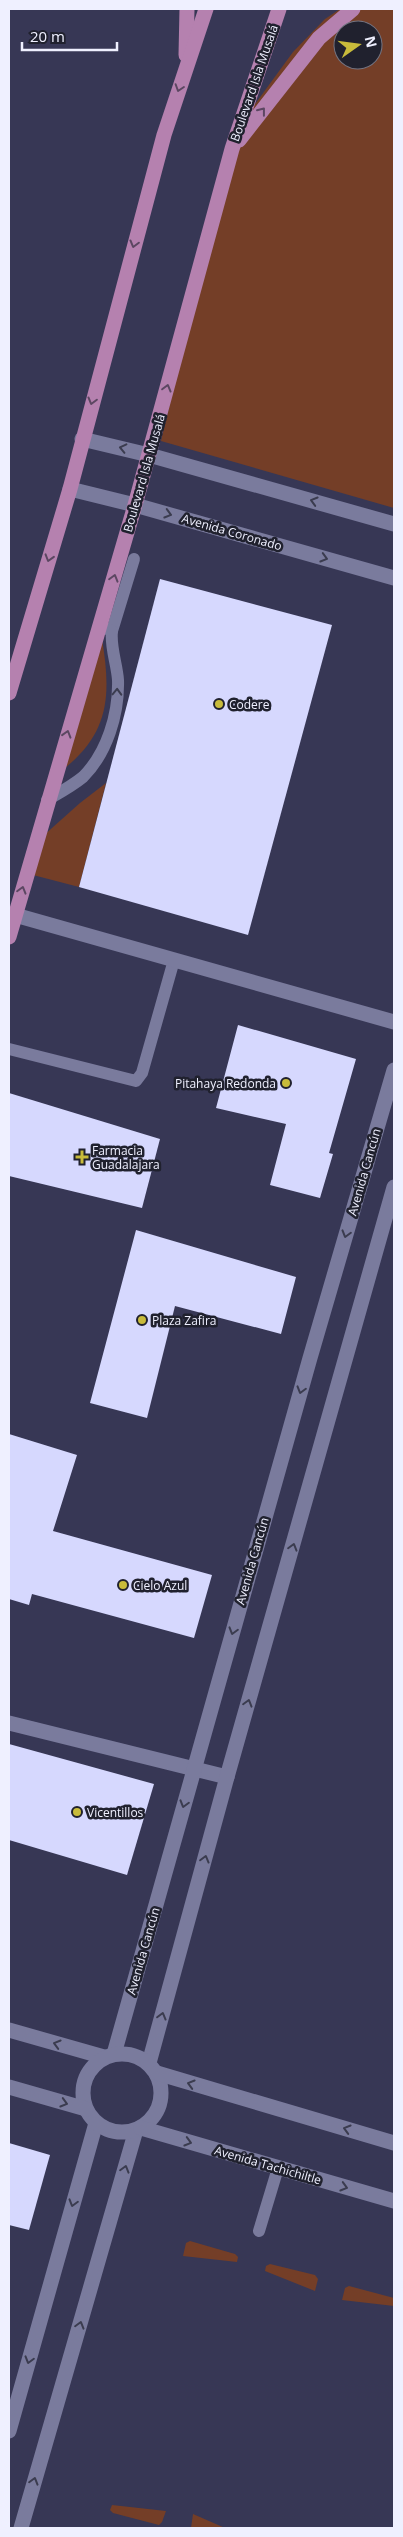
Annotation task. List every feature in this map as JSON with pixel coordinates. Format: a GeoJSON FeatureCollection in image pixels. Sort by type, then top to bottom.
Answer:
{"type":"FeatureCollection","features":[{"type":"Feature","properties":{"kind":"main road"},"geometry":{"type":"LineString","coordinates":[[185,69],[187,9]]}},
{"type":"Feature","properties":{"kind":"main road"},"geometry":{"type":"LineString","coordinates":[[9,693],[70,489],[164,135],[206,9]]}},
{"type":"Feature","properties":{"kind":"main road","name":"Boulevard Isla Musalá"},"geometry":{"type":"LineString","coordinates":[[9,937],[47,800],[106,628],[135,505],[232,150],[279,9]]}},
{"type":"Feature","properties":{"kind":"main road"},"geometry":{"type":"LineString","coordinates":[[232,150],[319,38],[353,9]]}},
{"type":"Feature","properties":{"kind":"street"},"geometry":{"type":"LineString","coordinates":[[82,439],[149,455],[394,524]]}},
{"type":"Feature","properties":{"kind":"street","name":"Avenida Coronado"},"geometry":{"type":"LineString","coordinates":[[70,489],[135,505],[394,578]]}},
{"type":"Feature","properties":{"kind":"street"},"geometry":{"type":"LineString","coordinates":[[15,915],[394,1022]]}},
{"type":"Feature","properties":{"kind":"street","name":"Avenida Cancún"},"geometry":{"type":"LineString","coordinates":[[109,2056],[194,1769],[310,1358],[394,1070]]}},
{"type":"Feature","properties":{"kind":"street"},"geometry":{"type":"LineString","coordinates":[[109,2056],[87,2074],[83,2085],[86,2109],[96,2123],[115,2132],[138,2129],[151,2120],[158,2110],[162,2098],[161,2085],[153,2068],[227,1777],[394,1187]]}},
{"type":"Feature","properties":{"kind":"street"},"geometry":{"type":"LineString","coordinates":[[9,1723],[227,1777]]}},
{"type":"Feature","properties":{"kind":"street"},"geometry":{"type":"LineString","coordinates":[[9,2030],[109,2056],[127,2053],[139,2056],[153,2068],[394,2143]]}},
{"type":"Feature","properties":{"kind":"street"},"geometry":{"type":"LineString","coordinates":[[9,2087],[86,2109]]}},
{"type":"Feature","properties":{"kind":"street"},"geometry":{"type":"LineString","coordinates":[[9,2432],[96,2123]]}},
{"type":"Feature","properties":{"kind":"street"},"geometry":{"type":"LineString","coordinates":[[21,2528],[138,2129]]}},
{"type":"Feature","properties":{"kind":"street","name":"Avenida Tachichiltle"},"geometry":{"type":"LineString","coordinates":[[138,2129],[394,2201]]}},
{"type":"Feature","properties":{"kind":"lane"},"geometry":{"type":"LineString","coordinates":[[47,800],[81,778],[91,768],[105,743],[113,721],[118,690],[115,660],[106,628],[134,559]]}},
{"type":"Feature","properties":{"kind":"lane"},"geometry":{"type":"LineString","coordinates":[[9,1049],[136,1081],[142,1073],[174,960]]}},
{"type":"Feature","properties":{"kind":"lane"},"geometry":{"type":"LineString","coordinates":[[260,2230],[278,2168]]}},
{"type":"Feature","properties":{"kind":"shaded area"},"geometry":{"type":"Polygon","coordinates":[[[340,9],[394,9],[394,508],[161,441],[227,164],[247,115],[293,52],[325,19],[340,9]]]}},
{"type":"Feature","properties":{"kind":"shaded area"},"geometry":{"type":"Polygon","coordinates":[[[102,639],[106,677],[104,710],[91,740],[65,768],[102,639]]]}},
{"type":"Feature","properties":{"kind":"shaded area"},"geometry":{"type":"Polygon","coordinates":[[[106,783],[79,887],[33,875],[43,836],[106,783]]]}},
{"type":"Feature","properties":{"kind":"shaded area"},"geometry":{"type":"Polygon","coordinates":[[[190,2241],[235,2254],[238,2257],[237,2262],[183,2256],[186,2243],[190,2241]]]}},
{"type":"Feature","properties":{"kind":"shaded area"},"geometry":{"type":"Polygon","coordinates":[[[270,2264],[315,2275],[318,2279],[315,2291],[265,2271],[266,2266],[270,2264]]]}},
{"type":"Feature","properties":{"kind":"shaded area"},"geometry":{"type":"Polygon","coordinates":[[[349,2286],[394,2298],[394,2306],[342,2300],[345,2288],[349,2286]]]}},
{"type":"Feature","properties":{"kind":"shaded area"},"geometry":{"type":"Polygon","coordinates":[[[112,2505],[166,2511],[159,2525],[113,2513],[110,2510],[112,2505]]]}},
{"type":"Feature","properties":{"kind":"shaded area"},"geometry":{"type":"Polygon","coordinates":[[[193,2514],[225,2528],[191,2528],[193,2514]]]}},
{"type":"Feature","properties":{"kind":"building","name":"Codere"},"geometry":{"type":"Polygon","coordinates":[[[160,579],[332,625],[248,935],[79,887],[160,579]]]}},
{"type":"Feature","properties":{"kind":"building","name":"Pitahaya Redonda"},"geometry":{"type":"Polygon","coordinates":[[[238,1025],[356,1059],[329,1153],[333,1154],[320,1198],[270,1185],[286,1124],[216,1108],[238,1025]]]}},
{"type":"Feature","properties":{"kind":"building","name":"Farmacia Guadalajara"},"geometry":{"type":"Polygon","coordinates":[[[9,1093],[160,1139],[142,1208],[9,1176],[9,1093]]]}},
{"type":"Feature","properties":{"kind":"building","name":"Plaza Zafira"},"geometry":{"type":"Polygon","coordinates":[[[136,1230],[296,1277],[281,1334],[175,1306],[147,1418],[90,1403],[136,1230]]]}},
{"type":"Feature","properties":{"kind":"building"},"geometry":{"type":"Polygon","coordinates":[[[9,1434],[77,1455],[53,1531],[212,1575],[194,1638],[32,1594],[29,1605],[9,1599],[9,1434]]]}},
{"type":"Feature","properties":{"kind":"building","name":"Vicentillos"},"geometry":{"type":"Polygon","coordinates":[[[9,1744],[154,1784],[127,1875],[9,1840],[9,1744]]]}},
{"type":"Feature","properties":{"kind":"building"},"geometry":{"type":"Polygon","coordinates":[[[9,2143],[50,2155],[29,2230],[9,2225],[9,2143]]]}},
{"type":"Feature","properties":{"kind":"place","name":"Codere"},"geometry":{"type":"Point","coordinates":[219,704]}},
{"type":"Feature","properties":{"kind":"place","name":"Pitahaya Redonda"},"geometry":{"type":"Point","coordinates":[286,1083]}},
{"type":"Feature","properties":{"kind":"place","name":"Farmacia Guadalajara"},"geometry":{"type":"Point","coordinates":[82,1157]}},
{"type":"Feature","properties":{"kind":"place","name":"Plaza Zafira"},"geometry":{"type":"Point","coordinates":[142,1320]}},
{"type":"Feature","properties":{"kind":"place","name":"Cielo Azul"},"geometry":{"type":"Point","coordinates":[123,1585]}},
{"type":"Feature","properties":{"kind":"place","name":"Vicentillos"},"geometry":{"type":"Point","coordinates":[77,1812]}}]}
